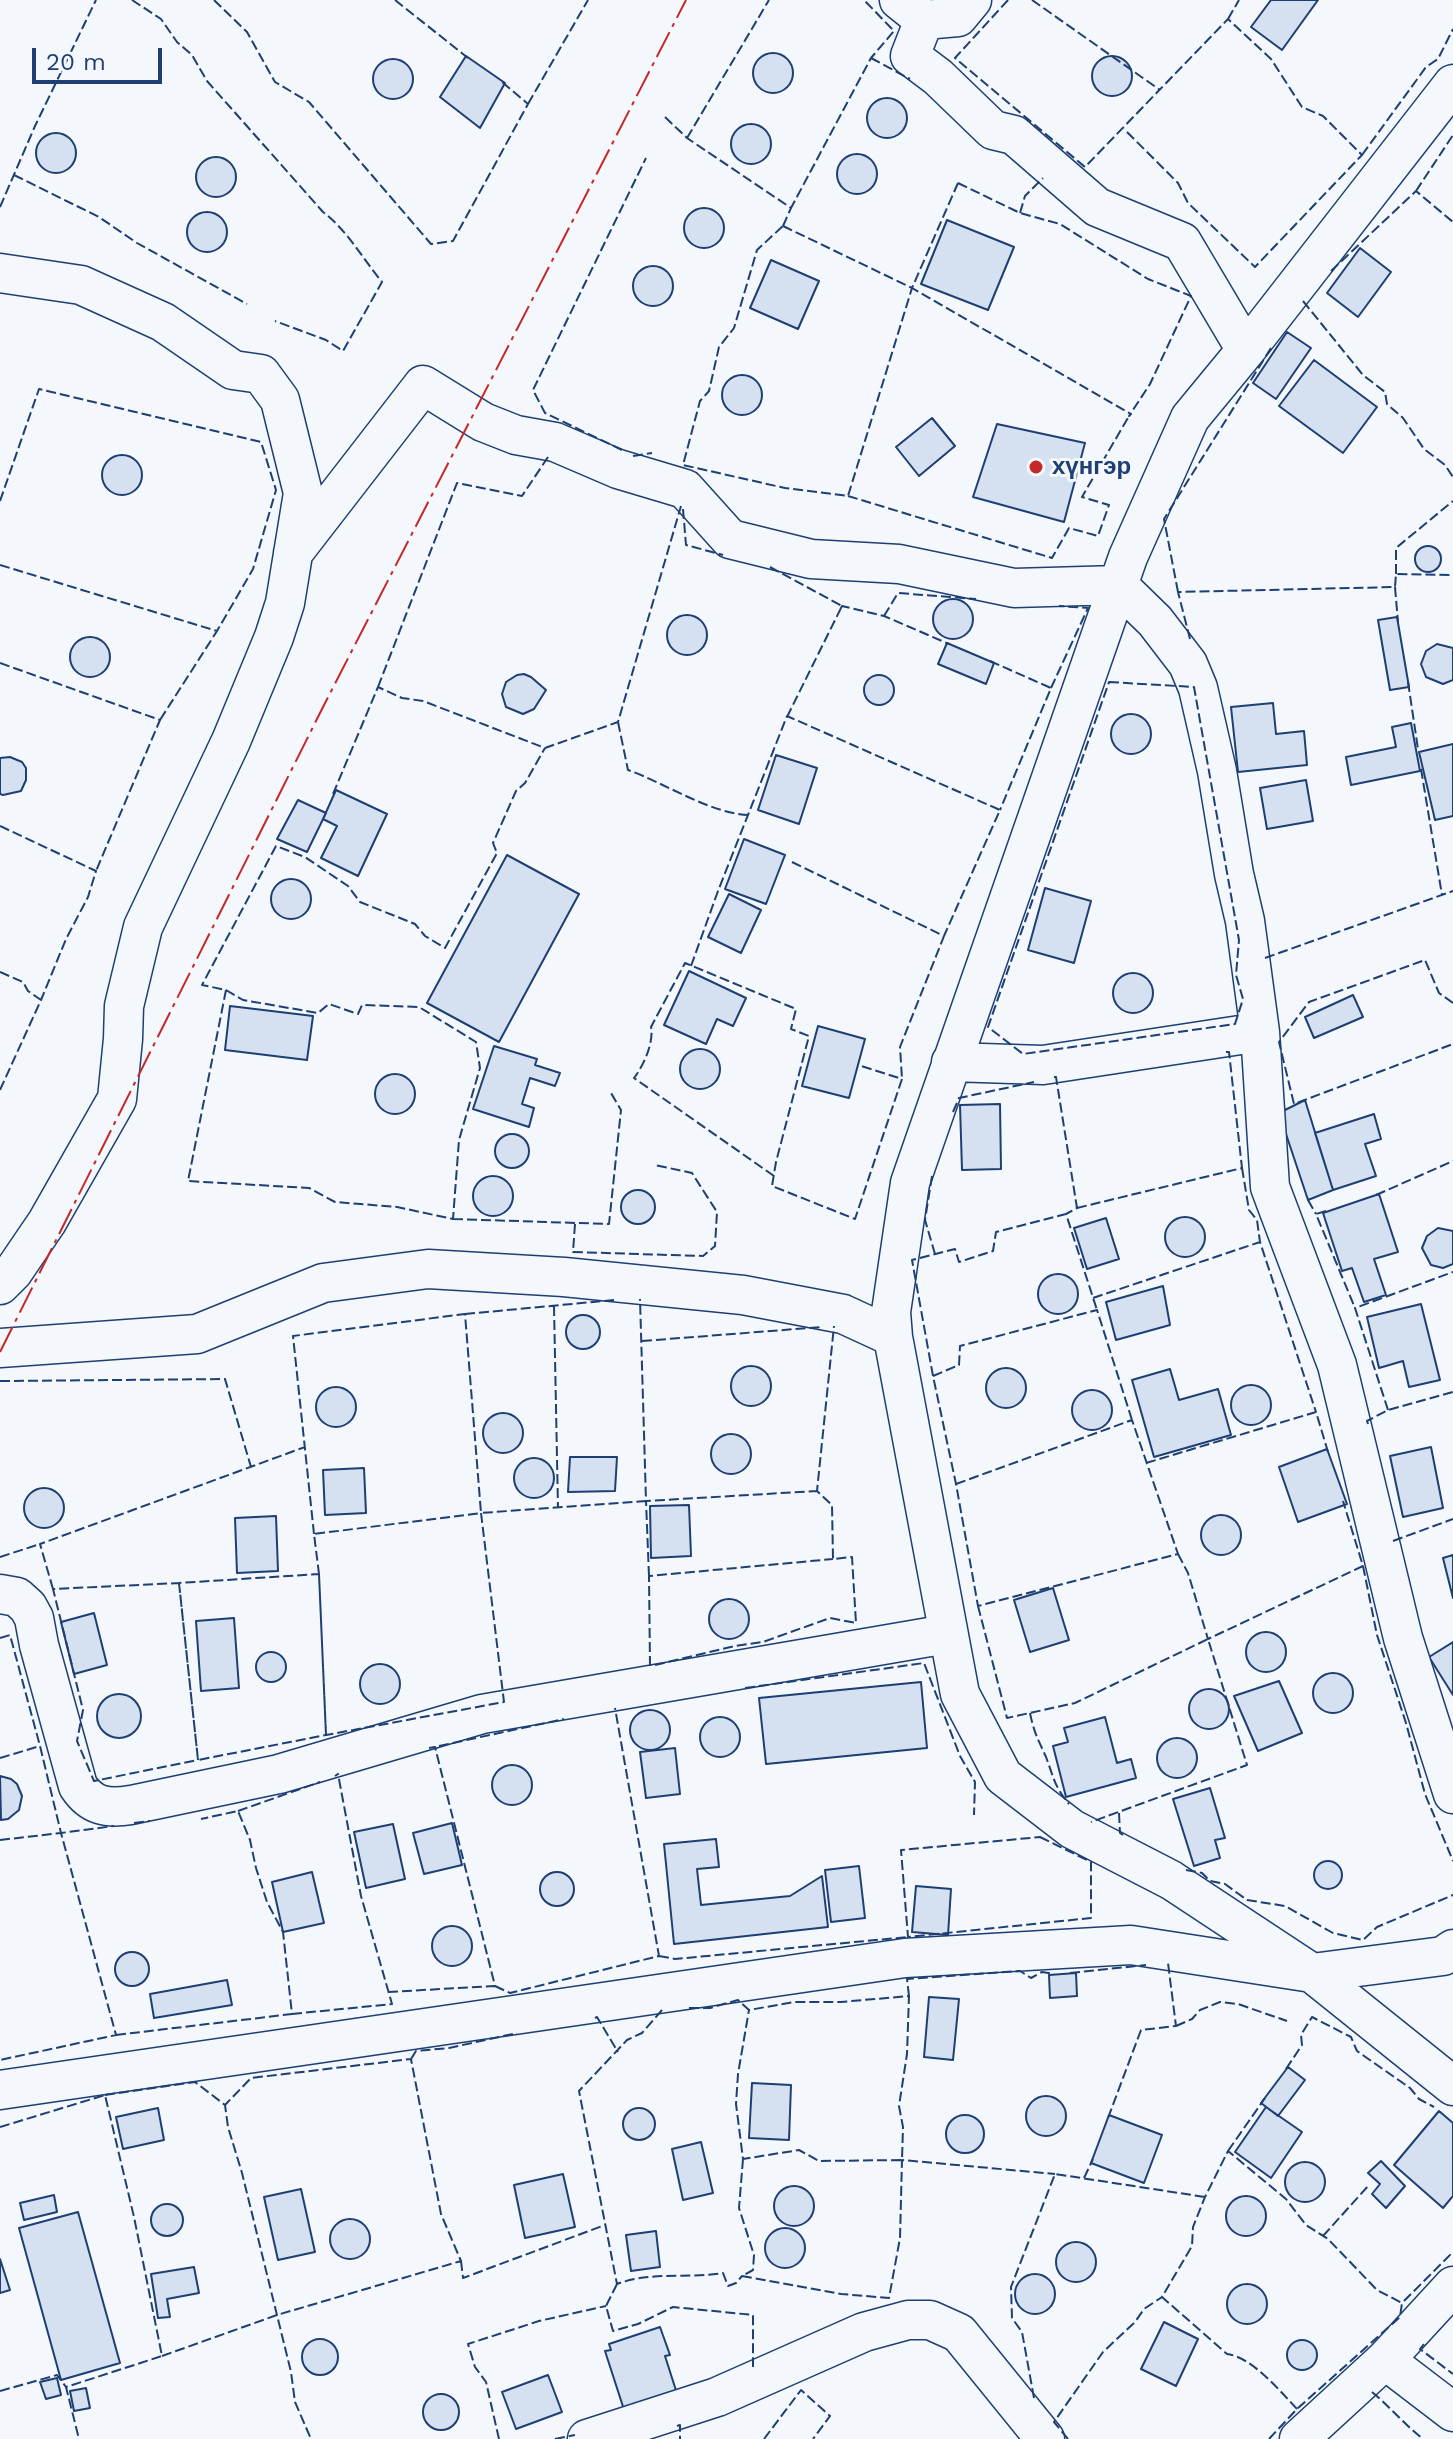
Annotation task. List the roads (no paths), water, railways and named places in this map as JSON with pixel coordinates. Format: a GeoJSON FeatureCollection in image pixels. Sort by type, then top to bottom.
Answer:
{"type":"FeatureCollection","features":[{"type":"Feature","properties":{"kind":"street"},"geometry":{"type":"LineString","coordinates":[[972,0],[958,17],[911,10],[910,56],[938,77],[993,130],[1014,135],[1097,207],[1182,242],[1246,350]]}},
{"type":"Feature","properties":{"kind":"street"},"geometry":{"type":"LineString","coordinates":[[1453,84],[1190,418],[1128,557],[910,1183],[891,1312],[893,1337],[960,1694],[1003,1776],[1072,1829],[1171,1880],[1312,1973],[1453,2086]]}},
{"type":"Feature","properties":{"kind":"street"},"geometry":{"type":"LineString","coordinates":[[0,273],[81,285],[163,322],[233,370],[261,374],[280,400],[303,493],[285,603],[274,637],[231,741],[143,927],[124,1006],[117,1099],[47,1222],[13,1272],[0,1285]]}},
{"type":"Feature","properties":{"kind":"street"},"geometry":{"type":"LineString","coordinates":[[293,553],[423,385],[483,422],[516,435],[555,442],[618,469],[685,489],[730,539],[811,559],[899,564],[1014,588],[1118,585],[1155,621],[1194,675],[1217,771],[1245,921],[1260,1032],[1270,1187],[1337,1365],[1403,1638],[1453,1794]]}},
{"type":"Feature","properties":{"kind":"street"},"geometry":{"type":"LineString","coordinates":[[951,1062],[1043,1065],[1260,1032]]}},
{"type":"Feature","properties":{"kind":"street"},"geometry":{"type":"LineString","coordinates":[[0,1348],[197,1334],[323,1283],[428,1269],[564,1277],[743,1295],[843,1314],[893,1337]]}},
{"type":"Feature","properties":{"kind":"street"},"geometry":{"type":"LineString","coordinates":[[0,1594],[17,1597],[34,1618],[78,1786],[86,1798],[107,1807],[131,1805],[279,1774],[482,1714],[947,1634]]}},
{"type":"Feature","properties":{"kind":"street"},"geometry":{"type":"LineString","coordinates":[[0,2090],[905,1958],[1131,1945],[1312,1973],[1443,1956],[1453,1949]]}},
{"type":"Feature","properties":{"kind":"street"},"geometry":{"type":"LineString","coordinates":[[1299,2439],[1385,2360],[1453,2286]]}},
{"type":"Feature","properties":{"kind":"street"},"geometry":{"type":"LineString","coordinates":[[587,2439],[717,2397],[864,2332],[908,2320],[930,2320],[959,2333],[1045,2439]]}},
{"type":"Feature","properties":{"kind":"street"},"geometry":{"type":"LineString","coordinates":[[1385,2360],[1453,2412]]}},
{"type":"Feature","properties":{"kind":"place","name":"хүнгэр"},"geometry":{"type":"Point","coordinates":[1036,467]}}]}
